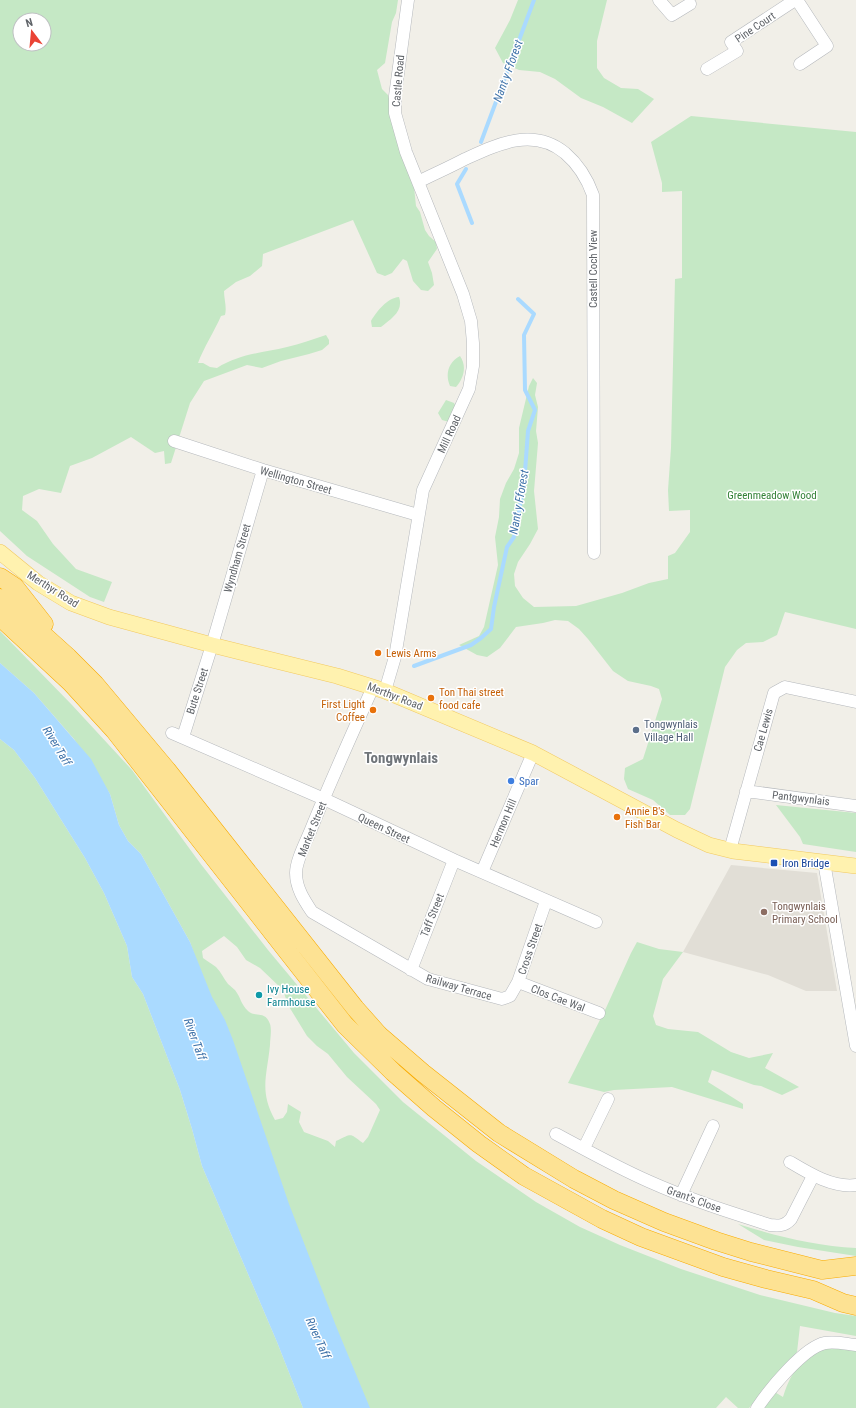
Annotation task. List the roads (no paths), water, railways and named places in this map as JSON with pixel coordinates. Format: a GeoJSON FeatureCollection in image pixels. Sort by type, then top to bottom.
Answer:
{"type":"FeatureCollection","features":[{"type":"Feature","properties":{"kind":"highway"},"geometry":{"type":"LineString","coordinates":[[0,577],[15,587],[68,657]]}},
{"type":"Feature","properties":{"kind":"highway"},"geometry":{"type":"LineString","coordinates":[[0,598],[18,612],[68,657],[95,684],[167,770],[355,1008],[379,1035],[423,1073],[499,1133],[614,1200],[664,1222],[716,1241],[822,1270],[856,1274]]}},
{"type":"Feature","properties":{"kind":"highway"},"geometry":{"type":"LineString","coordinates":[[0,617],[71,683],[114,730],[345,1025],[393,1072],[434,1108],[479,1144],[524,1176],[602,1219],[641,1237],[723,1267],[766,1279],[812,1290],[856,1296]]}},
{"type":"Feature","properties":{"kind":"highway"},"geometry":{"type":"LineString","coordinates":[[822,1270],[856,1266]]}},
{"type":"Feature","properties":{"kind":"highway"},"geometry":{"type":"LineString","coordinates":[[812,1290],[843,1303],[856,1306]]}},
{"type":"Feature","properties":{"kind":"main road","name":"Merthyr Road"},"geometry":{"type":"LineString","coordinates":[[0,552],[38,583],[71,603],[109,617],[336,676],[379,689],[533,752],[677,830],[709,845],[730,850],[856,866]]}},
{"type":"Feature","properties":{"kind":"street","name":"Castle Road"},"geometry":{"type":"LineString","coordinates":[[408,0],[394,96],[395,113],[406,152],[418,182]]}},
{"type":"Feature","properties":{"kind":"street"},"geometry":{"type":"LineString","coordinates":[[659,0],[672,15],[690,4]]}},
{"type":"Feature","properties":{"kind":"street"},"geometry":{"type":"LineString","coordinates":[[796,0],[827,46],[800,64]]}},
{"type":"Feature","properties":{"kind":"street","name":"Pine Court"},"geometry":{"type":"LineString","coordinates":[[707,69],[737,50],[731,42],[796,0]]}},
{"type":"Feature","properties":{"kind":"street","name":"Castell Coch View"},"geometry":{"type":"LineString","coordinates":[[418,182],[494,146],[527,139],[546,142],[558,147],[571,158],[588,181],[593,196],[594,553]]}},
{"type":"Feature","properties":{"kind":"street","name":"Mill Road"},"geometry":{"type":"LineString","coordinates":[[379,689],[395,657],[423,490],[469,389],[472,366],[473,343],[471,321],[463,294],[418,182]]}},
{"type":"Feature","properties":{"kind":"street","name":"Wellington Street"},"geometry":{"type":"LineString","coordinates":[[174,442],[263,470],[418,515]]}},
{"type":"Feature","properties":{"kind":"street","name":"Wyndham Street"},"geometry":{"type":"LineString","coordinates":[[212,645],[263,470]]}},
{"type":"Feature","properties":{"kind":"street","name":"Bute Street"},"geometry":{"type":"LineString","coordinates":[[177,735],[212,645]]}},
{"type":"Feature","properties":{"kind":"street","name":"Cae Lewis"},"geometry":{"type":"LineString","coordinates":[[730,850],[774,693],[785,687],[856,702]]}},
{"type":"Feature","properties":{"kind":"street","name":"Market Street"},"geometry":{"type":"LineString","coordinates":[[368,944],[312,912],[303,898],[297,882],[296,871],[324,799],[379,689]]}},
{"type":"Feature","properties":{"kind":"street","name":"Queen Street"},"geometry":{"type":"LineString","coordinates":[[177,735],[324,799],[454,860],[596,922]]}},
{"type":"Feature","properties":{"kind":"street","name":"Hermon Hill"},"geometry":{"type":"LineString","coordinates":[[482,872],[533,752]]}},
{"type":"Feature","properties":{"kind":"street","name":"Pantgwynlais"},"geometry":{"type":"LineString","coordinates":[[746,791],[856,806]]}},
{"type":"Feature","properties":{"kind":"street","name":"Taff Street"},"geometry":{"type":"LineString","coordinates":[[411,970],[454,860]]}},
{"type":"Feature","properties":{"kind":"street"},"geometry":{"type":"LineString","coordinates":[[824,862],[856,1046]]}},
{"type":"Feature","properties":{"kind":"street","name":"Cross Street"},"geometry":{"type":"LineString","coordinates":[[510,996],[518,982],[546,901]]}},
{"type":"Feature","properties":{"kind":"street","name":"Railway Terrace"},"geometry":{"type":"LineString","coordinates":[[368,944],[428,979],[502,999],[510,996]]}},
{"type":"Feature","properties":{"kind":"street","name":"Clos Cae Wal"},"geometry":{"type":"LineString","coordinates":[[518,982],[599,1013]]}},
{"type":"Feature","properties":{"kind":"street"},"geometry":{"type":"LineString","coordinates":[[584,1148],[608,1098]]}},
{"type":"Feature","properties":{"kind":"street"},"geometry":{"type":"LineString","coordinates":[[681,1195],[713,1126]]}},
{"type":"Feature","properties":{"kind":"street","name":"Grant's Close"},"geometry":{"type":"LineString","coordinates":[[556,1134],[617,1167],[650,1182],[697,1201],[770,1225],[779,1226],[787,1224],[813,1176]]}},
{"type":"Feature","properties":{"kind":"street"},"geometry":{"type":"LineString","coordinates":[[790,1162],[813,1176],[845,1186],[856,1184]]}},
{"type":"Feature","properties":{"kind":"street"},"geometry":{"type":"LineString","coordinates":[[757,1408],[775,1384],[810,1350],[826,1342],[856,1345]]}},
{"type":"Feature","properties":{"kind":"water","name":"River Taff"},"geometry":{"type":"Polygon","coordinates":[[[0,663],[34,693],[91,759],[110,794],[119,825],[128,841],[141,854],[190,942],[212,997],[225,1020],[233,1040],[289,1204],[336,1326],[370,1408],[303,1408],[277,1342],[202,1166],[180,1090],[143,994],[132,977],[127,946],[104,893],[85,858],[35,778],[14,750],[0,739],[0,663]]]}},
{"type":"Feature","properties":{"kind":"waterway","name":"Nant y Fforest"},"geometry":{"type":"LineString","coordinates":[[481,142],[534,0]]}},
{"type":"Feature","properties":{"kind":"waterway","name":"Nant y Fforest"},"geometry":{"type":"LineString","coordinates":[[466,169],[457,184],[472,223]]}},
{"type":"Feature","properties":{"kind":"waterway","name":"Nant y Fforest"},"geometry":{"type":"LineString","coordinates":[[414,666],[471,645],[491,629],[494,607],[507,547],[514,537],[524,485],[528,431],[535,410],[525,390],[524,335],[534,314],[518,299]]}},
{"type":"Feature","properties":{"kind":"place","name":"Lewis Arms"},"geometry":{"type":"Point","coordinates":[378,653]}},
{"type":"Feature","properties":{"kind":"place","name":"Ton Thai street food cafe"},"geometry":{"type":"Point","coordinates":[431,698]}},
{"type":"Feature","properties":{"kind":"place","name":"First Light Coffee"},"geometry":{"type":"Point","coordinates":[373,710]}},
{"type":"Feature","properties":{"kind":"place","name":"Tongwynlais Village Hall"},"geometry":{"type":"Point","coordinates":[636,730]}},
{"type":"Feature","properties":{"kind":"place","name":"Spar"},"geometry":{"type":"Point","coordinates":[511,781]}},
{"type":"Feature","properties":{"kind":"place","name":"Annie B's Fish Bar"},"geometry":{"type":"Point","coordinates":[617,817]}},
{"type":"Feature","properties":{"kind":"place","name":"Iron Bridge"},"geometry":{"type":"Point","coordinates":[774,863]}},
{"type":"Feature","properties":{"kind":"place","name":"Tongwynlais Primary School"},"geometry":{"type":"Point","coordinates":[764,912]}},
{"type":"Feature","properties":{"kind":"place","name":"Ivy House Farmhouse"},"geometry":{"type":"Point","coordinates":[259,995]}},
{"type":"Feature","properties":{"kind":"district","name":"Tongwynlais"},"geometry":{"type":"Point","coordinates":[401,758]}},
{"type":"Feature","properties":{"kind":"park label","name":"Greenmeadow Wood"},"geometry":{"type":"Point","coordinates":[772,495]}}]}
